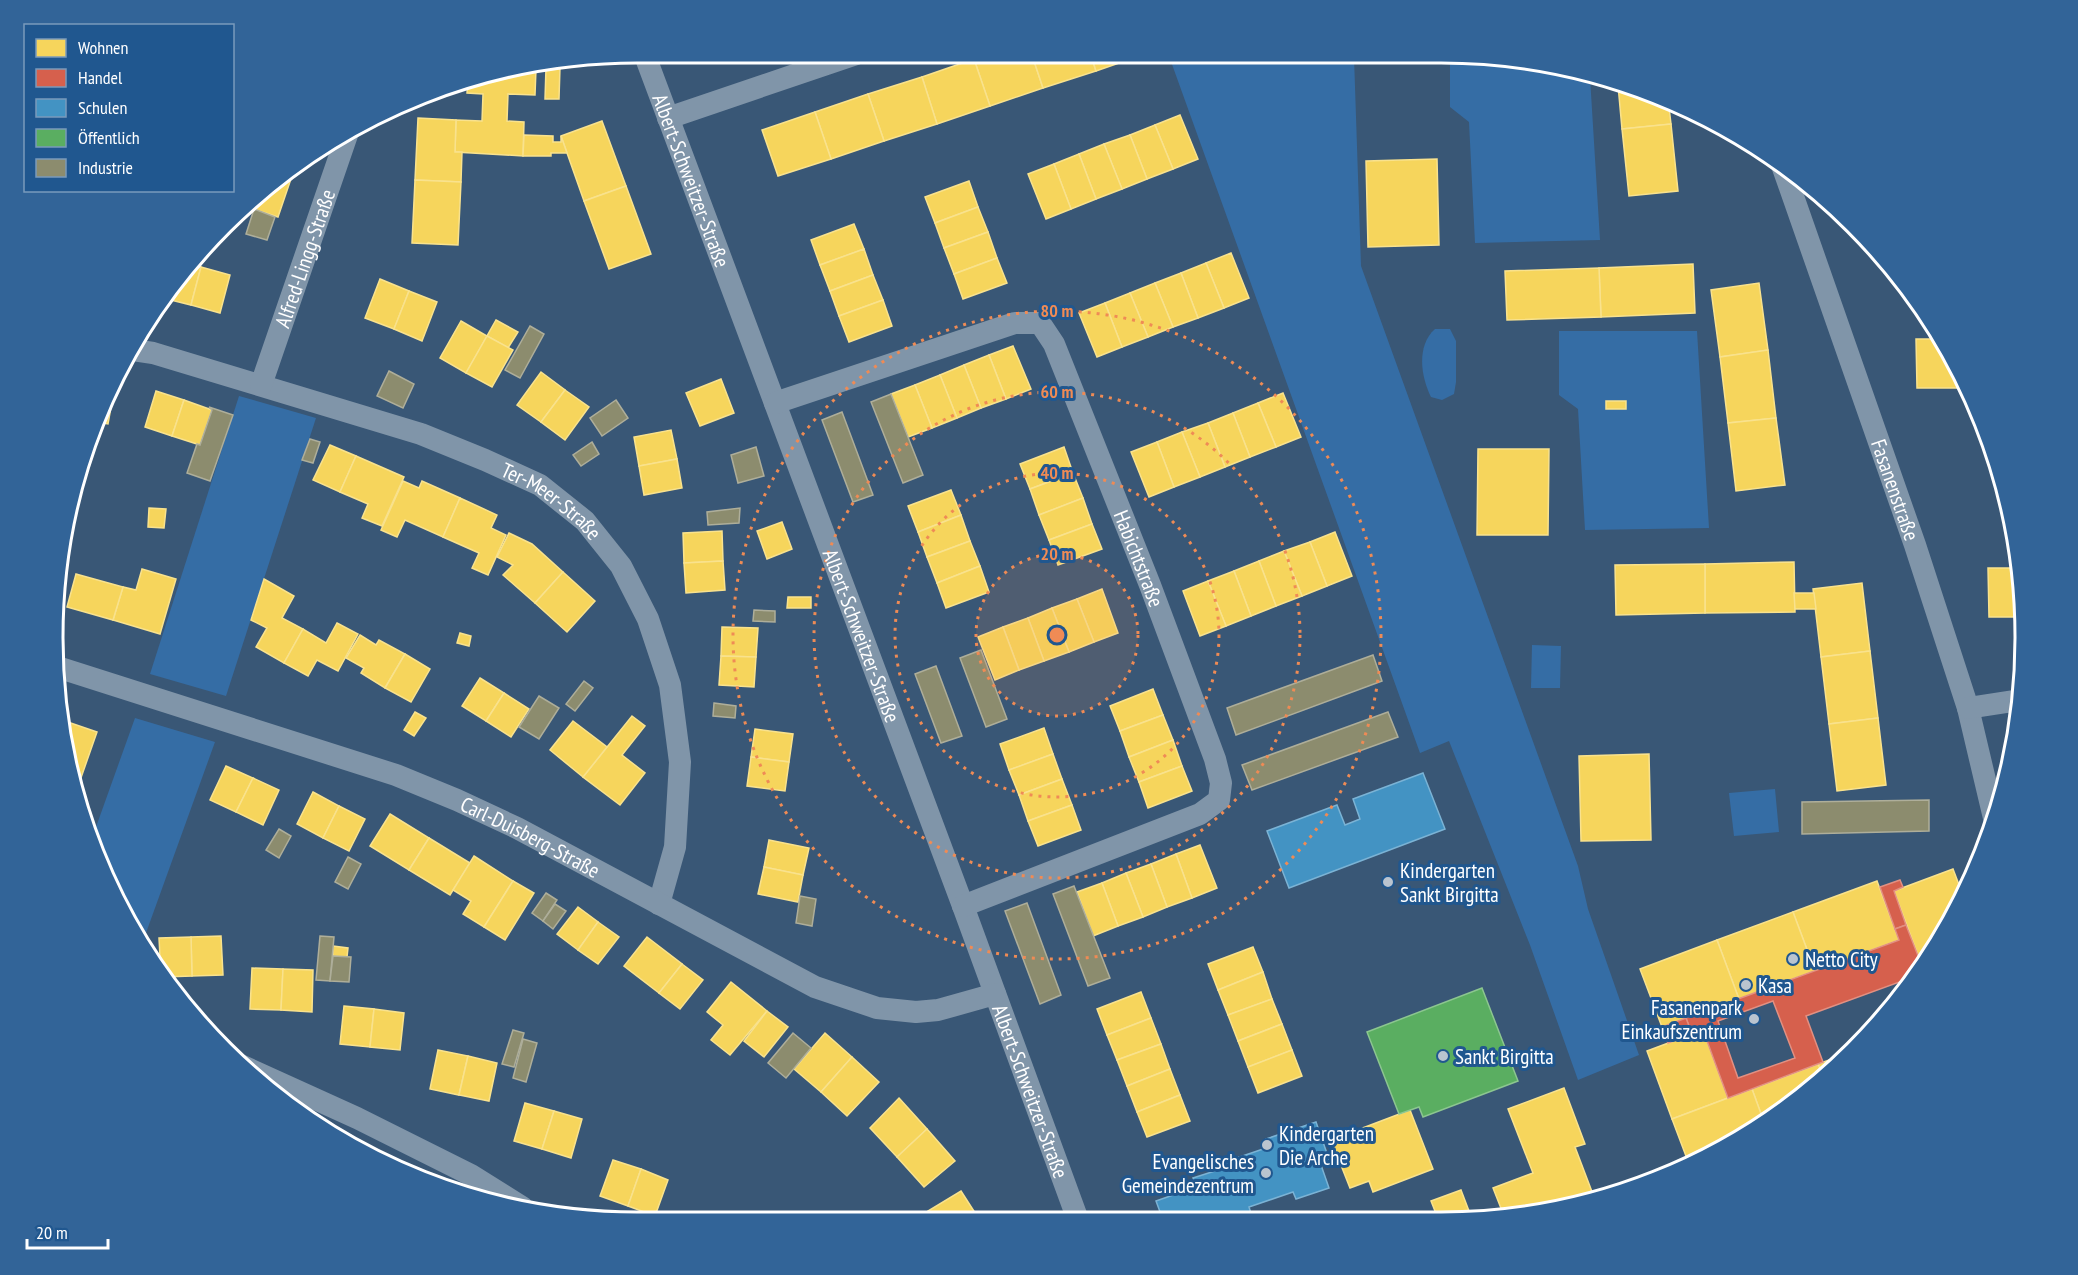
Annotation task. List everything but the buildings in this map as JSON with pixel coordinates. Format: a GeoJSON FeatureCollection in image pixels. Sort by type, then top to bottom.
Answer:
{"type":"FeatureCollection","features":[{"type":"Feature","properties":{"kind":"street","name":"Albert-Schweitzer-Straße"},"geometry":{"type":"LineString","coordinates":[[648,63],[1075,1212]]}},
{"type":"Feature","properties":{"kind":"street"},"geometry":{"type":"LineString","coordinates":[[668,118],[830,63]]}},
{"type":"Feature","properties":{"kind":"street","name":"Alfred-Lingg-Straße"},"geometry":{"type":"LineString","coordinates":[[261,385],[344,144]]}},
{"type":"Feature","properties":{"kind":"street","name":"Fasanenstraße"},"geometry":{"type":"LineString","coordinates":[[1787,180],[1912,537],[1968,708],[1990,803]]}},
{"type":"Feature","properties":{"kind":"street","name":"Habichtstraße"},"geometry":{"type":"LineString","coordinates":[[775,403],[1016,323],[1040,322],[1053,344],[1150,585],[1215,759],[1221,783],[1219,800],[1200,814],[963,906]]}},
{"type":"Feature","properties":{"kind":"street","name":"Ter-Meer-Straße"},"geometry":{"type":"LineString","coordinates":[[139,351],[153,353],[421,434],[540,485],[585,521],[621,566],[648,619],[670,685],[681,762],[675,847],[659,904]]}},
{"type":"Feature","properties":{"kind":"street","name":"Carl-Duisberg-Straße"},"geometry":{"type":"LineString","coordinates":[[64,669],[396,775],[517,828],[815,987],[876,1008],[916,1012],[938,1010],[995,994]]}},
{"type":"Feature","properties":{"kind":"street"},"geometry":{"type":"LineString","coordinates":[[1968,708],[2011,701]]}},
{"type":"Feature","properties":{"kind":"street"},"geometry":{"type":"LineString","coordinates":[[271,1079],[357,1118],[450,1165],[502,1195]]}},
{"type":"Feature","properties":{"kind":"shaded area"},"geometry":{"type":"Polygon","coordinates":[[[1172,63],[1354,63],[1361,266],[1578,866],[1588,909],[1639,1055],[1578,1080],[1530,945],[1449,741],[1420,753],[1172,63]]]}},
{"type":"Feature","properties":{"kind":"shaded area"},"geometry":{"type":"Polygon","coordinates":[[[1450,63],[1515,68],[1590,83],[1600,240],[1475,243],[1469,122],[1450,107],[1450,63]]]}},
{"type":"Feature","properties":{"kind":"shaded area"},"geometry":{"type":"Polygon","coordinates":[[[1435,329],[1450,329],[1456,341],[1454,394],[1442,400],[1431,397],[1422,362],[1425,344],[1435,329]]]}},
{"type":"Feature","properties":{"kind":"shaded area"},"geometry":{"type":"Polygon","coordinates":[[[1559,331],[1697,331],[1709,528],[1585,530],[1578,409],[1559,395],[1559,331]]]}},
{"type":"Feature","properties":{"kind":"shaded area"},"geometry":{"type":"Polygon","coordinates":[[[239,396],[316,418],[226,696],[150,674],[239,396]]]}},
{"type":"Feature","properties":{"kind":"shaded area"},"geometry":{"type":"Polygon","coordinates":[[[1532,645],[1561,646],[1560,688],[1531,688],[1532,645]]]}},
{"type":"Feature","properties":{"kind":"shaded area"},"geometry":{"type":"Polygon","coordinates":[[[135,718],[215,742],[146,934],[122,892],[96,828],[135,718]]]}},
{"type":"Feature","properties":{"kind":"shaded area"},"geometry":{"type":"Polygon","coordinates":[[[1775,789],[1779,832],[1734,836],[1729,793],[1775,789]]]}},
{"type":"Feature","properties":{"kind":"place","name":"Kindergarten Sankt Birgitta"},"geometry":{"type":"Point","coordinates":[1388,882]}},
{"type":"Feature","properties":{"kind":"place","name":"Netto City"},"geometry":{"type":"Point","coordinates":[1793,959]}},
{"type":"Feature","properties":{"kind":"place","name":"Kasa"},"geometry":{"type":"Point","coordinates":[1746,985]}},
{"type":"Feature","properties":{"kind":"place","name":"Fasanenpark Einkaufszentrum"},"geometry":{"type":"Point","coordinates":[1754,1019]}},
{"type":"Feature","properties":{"kind":"place","name":"Sankt Birgitta"},"geometry":{"type":"Point","coordinates":[1443,1056]}},
{"type":"Feature","properties":{"kind":"place","name":"Kindergarten Die Arche"},"geometry":{"type":"Point","coordinates":[1267,1145]}},
{"type":"Feature","properties":{"kind":"place","name":"Evangelisches Gemeindezentrum"},"geometry":{"type":"Point","coordinates":[1266,1173]}}]}
